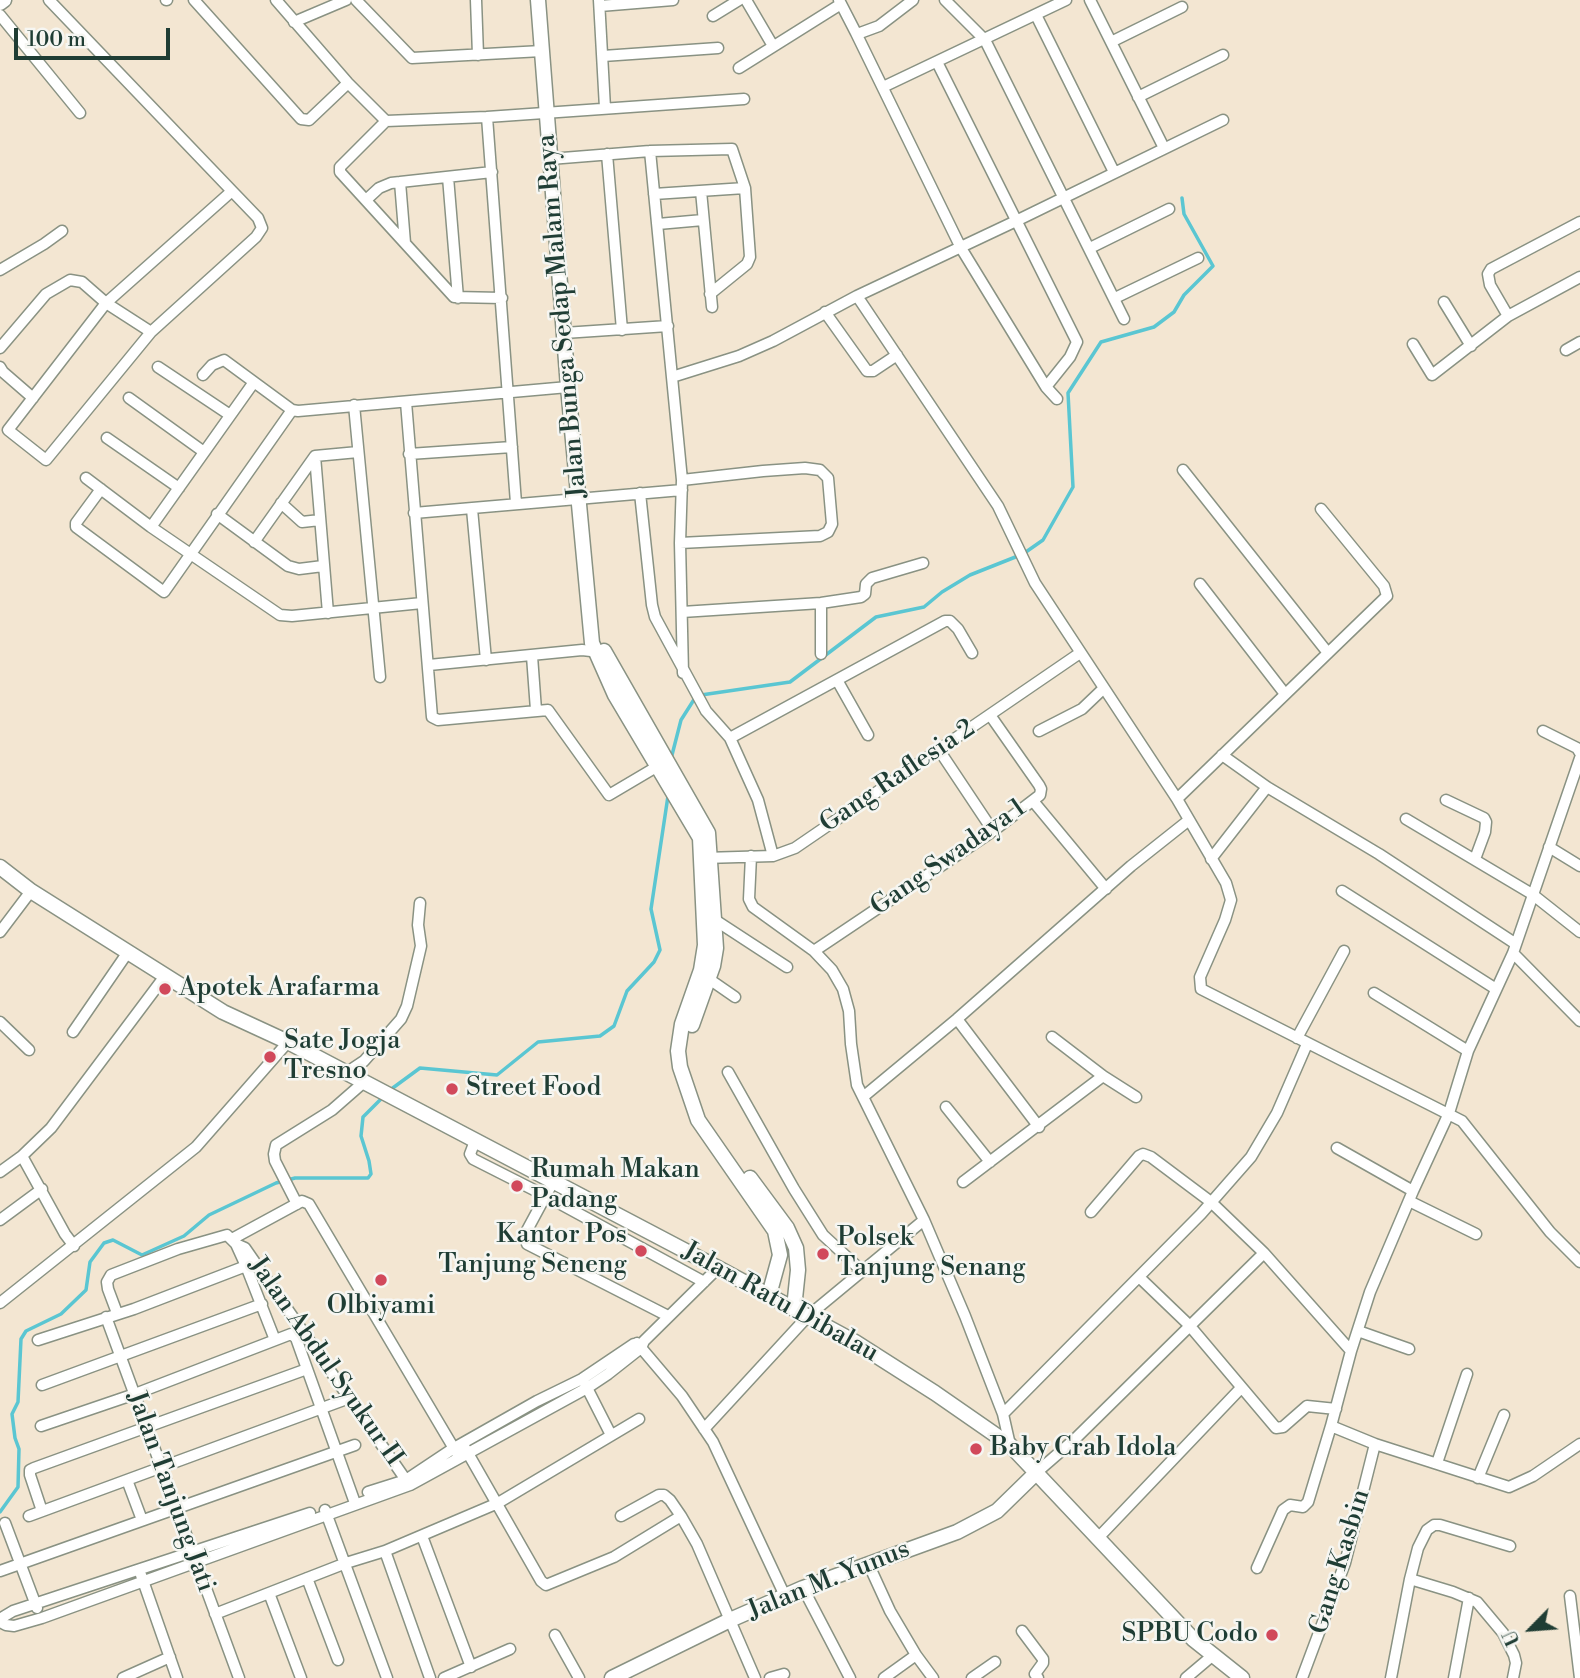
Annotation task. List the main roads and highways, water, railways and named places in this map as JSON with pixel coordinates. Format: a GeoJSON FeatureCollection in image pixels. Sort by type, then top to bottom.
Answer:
{"type":"FeatureCollection","features":[{"type":"Feature","properties":{"kind":"waterway"},"geometry":{"type":"LineString","coordinates":[[701,695],[790,682],[876,617],[924,607],[970,575],[1023,554],[1043,540],[1073,487],[1068,393],[1101,342],[1154,327],[1174,312],[1184,295],[1213,266],[1184,214],[1182,198]]}},
{"type":"Feature","properties":{"kind":"waterway"},"geometry":{"type":"LineString","coordinates":[[672,755],[681,720],[695,698]]}},
{"type":"Feature","properties":{"kind":"waterway"},"geometry":{"type":"LineString","coordinates":[[390,1090],[420,1068],[497,1075],[538,1042],[600,1036],[614,1026],[627,991],[654,962],[660,950],[651,909],[668,796]]}},
{"type":"Feature","properties":{"kind":"waterway"},"geometry":{"type":"LineString","coordinates":[[0,1512],[18,1487],[19,1449],[12,1414],[18,1402],[21,1339],[26,1331],[61,1314],[86,1290],[90,1262],[104,1243],[113,1240],[142,1255],[184,1236],[209,1215],[276,1183],[295,1178],[368,1178],[371,1174],[369,1161],[361,1136],[363,1117],[382,1098]]}},
{"type":"Feature","properties":{"kind":"place","name":"Apotek Arafarma"},"geometry":{"type":"Point","coordinates":[165,989]}},
{"type":"Feature","properties":{"kind":"place","name":"Sate Jogja Tresno"},"geometry":{"type":"Point","coordinates":[270,1057]}},
{"type":"Feature","properties":{"kind":"place","name":"Street Food"},"geometry":{"type":"Point","coordinates":[452,1089]}},
{"type":"Feature","properties":{"kind":"place","name":"Rumah Makan Padang"},"geometry":{"type":"Point","coordinates":[517,1186]}},
{"type":"Feature","properties":{"kind":"place","name":"Kantor Pos Tanjung Seneng"},"geometry":{"type":"Point","coordinates":[641,1251]}},
{"type":"Feature","properties":{"kind":"place","name":"Polsek Tanjung Senang"},"geometry":{"type":"Point","coordinates":[823,1254]}},
{"type":"Feature","properties":{"kind":"place","name":"Olbiyami"},"geometry":{"type":"Point","coordinates":[381,1280]}},
{"type":"Feature","properties":{"kind":"place","name":"Baby Crab Idola"},"geometry":{"type":"Point","coordinates":[976,1449]}},
{"type":"Feature","properties":{"kind":"place","name":"SPBU Codo"},"geometry":{"type":"Point","coordinates":[1272,1635]}}]}
